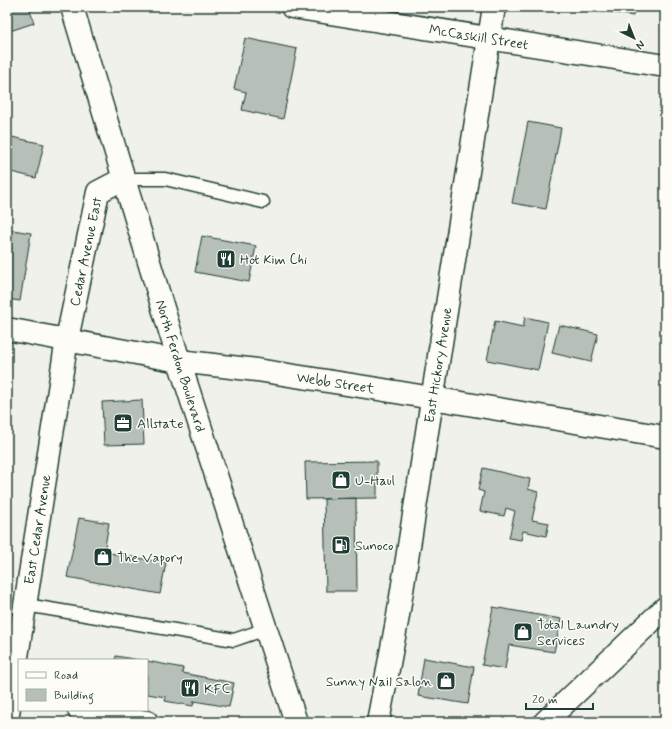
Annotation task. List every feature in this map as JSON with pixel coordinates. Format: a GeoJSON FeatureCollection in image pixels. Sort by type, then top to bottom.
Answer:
{"type":"FeatureCollection","features":[{"type":"Feature","properties":{"kind":"street","name":"North Ferdon Boulevard"},"geometry":{"type":"LineString","coordinates":[[72,7],[179,361],[296,722]]}},
{"type":"Feature","properties":{"kind":"street","name":"McCaskill Street"},"geometry":{"type":"LineString","coordinates":[[292,7],[665,66]]}},
{"type":"Feature","properties":{"kind":"street","name":"East Hickory Avenue"},"geometry":{"type":"LineString","coordinates":[[378,722],[398,616],[494,7]]}},
{"type":"Feature","properties":{"kind":"street","name":"Cedar Avenue East"},"geometry":{"type":"LineString","coordinates":[[67,339],[98,192],[123,179]]}},
{"type":"Feature","properties":{"kind":"street","name":"Webb Street"},"geometry":{"type":"LineString","coordinates":[[7,329],[179,361],[257,370],[665,437]]}},
{"type":"Feature","properties":{"kind":"street","name":"East Cedar Avenue"},"geometry":{"type":"LineString","coordinates":[[20,659],[26,605],[67,339]]}},
{"type":"Feature","properties":{"kind":"street"},"geometry":{"type":"LineString","coordinates":[[545,722],[665,608]]}},
{"type":"Feature","properties":{"kind":"street","name":"East Cedar Avenue"},"geometry":{"type":"LineString","coordinates":[[7,720],[15,699],[18,673]]}},
{"type":"Feature","properties":{"kind":"street"},"geometry":{"type":"LineString","coordinates":[[85,711],[147,722]]}},
{"type":"Feature","properties":{"kind":"lane"},"geometry":{"type":"LineString","coordinates":[[123,179],[165,179],[263,202]]}},
{"type":"Feature","properties":{"kind":"lane"},"geometry":{"type":"LineString","coordinates":[[26,605],[234,640],[266,629]]}},
{"type":"Feature","properties":{"kind":"building"},"geometry":{"type":"Polygon","coordinates":[[[7,7],[29,7],[34,23],[7,32],[7,7]]]}},
{"type":"Feature","properties":{"kind":"building"},"geometry":{"type":"Polygon","coordinates":[[[581,7],[635,7],[633,16],[581,7]]]}},
{"type":"Feature","properties":{"kind":"building"},"geometry":{"type":"Polygon","coordinates":[[[245,38],[297,49],[283,119],[242,110],[246,92],[234,89],[245,38]]]}},
{"type":"Feature","properties":{"kind":"building"},"geometry":{"type":"Polygon","coordinates":[[[528,122],[561,128],[546,209],[512,203],[528,122]]]}},
{"type":"Feature","properties":{"kind":"building"},"geometry":{"type":"Polygon","coordinates":[[[7,136],[44,144],[36,178],[7,171],[7,136]]]}},
{"type":"Feature","properties":{"kind":"building"},"geometry":{"type":"Polygon","coordinates":[[[7,229],[31,233],[20,301],[7,299],[7,229]]]}},
{"type":"Feature","properties":{"kind":"building","name":"Hot Kim Chi"},"geometry":{"type":"Polygon","coordinates":[[[202,236],[256,246],[249,282],[195,272],[202,236]]]}},
{"type":"Feature","properties":{"kind":"building"},"geometry":{"type":"Polygon","coordinates":[[[525,317],[548,322],[538,370],[487,360],[495,321],[523,327],[525,317]]]}},
{"type":"Feature","properties":{"kind":"building"},"geometry":{"type":"Polygon","coordinates":[[[559,325],[598,334],[591,362],[552,353],[559,325]]]}},
{"type":"Feature","properties":{"kind":"building","name":"Allstate"},"geometry":{"type":"Polygon","coordinates":[[[142,400],[144,444],[104,445],[102,402],[142,400]]]}},
{"type":"Feature","properties":{"kind":"building","name":"U-Haul"},"geometry":{"type":"Polygon","coordinates":[[[377,461],[377,498],[306,499],[305,462],[377,461]]]}},
{"type":"Feature","properties":{"kind":"building"},"geometry":{"type":"Polygon","coordinates":[[[483,468],[530,479],[528,489],[538,492],[532,520],[549,523],[546,536],[523,531],[521,540],[509,538],[515,511],[506,508],[504,516],[480,511],[484,492],[478,490],[483,468]]]}},
{"type":"Feature","properties":{"kind":"building","name":"Sunoco"},"geometry":{"type":"Polygon","coordinates":[[[356,498],[357,591],[326,591],[324,499],[356,498]]]}},
{"type":"Feature","properties":{"kind":"building","name":"The Vapory"},"geometry":{"type":"Polygon","coordinates":[[[79,518],[109,523],[104,552],[166,563],[160,594],[67,577],[79,518]]]}},
{"type":"Feature","properties":{"kind":"building","name":"Total Laundry Services"},"geometry":{"type":"Polygon","coordinates":[[[493,607],[561,619],[554,652],[509,645],[505,669],[482,665],[493,607]]]}},
{"type":"Feature","properties":{"kind":"building"},"geometry":{"type":"Polygon","coordinates":[[[116,656],[133,659],[115,659],[116,656]]]}},
{"type":"Feature","properties":{"kind":"building","name":"Sunny Nail Salon"},"geometry":{"type":"Polygon","coordinates":[[[424,658],[474,667],[468,704],[418,696],[424,658]]]}},
{"type":"Feature","properties":{"kind":"building","name":"KFC"},"geometry":{"type":"Polygon","coordinates":[[[148,661],[183,668],[182,673],[234,683],[229,707],[194,701],[193,706],[165,701],[166,697],[148,694],[148,661]]]}},
{"type":"Feature","properties":{"kind":"place","name":"Hot Kim Chi"},"geometry":{"type":"Point","coordinates":[226,259]}},
{"type":"Feature","properties":{"kind":"place","name":"Allstate"},"geometry":{"type":"Point","coordinates":[123,423]}},
{"type":"Feature","properties":{"kind":"place","name":"U-Haul"},"geometry":{"type":"Point","coordinates":[341,480]}},
{"type":"Feature","properties":{"kind":"place","name":"Sunoco"},"geometry":{"type":"Point","coordinates":[341,545]}},
{"type":"Feature","properties":{"kind":"place","name":"The Vapory"},"geometry":{"type":"Point","coordinates":[103,557]}},
{"type":"Feature","properties":{"kind":"place","name":"Total Laundry Services"},"geometry":{"type":"Point","coordinates":[523,632]}},
{"type":"Feature","properties":{"kind":"place","name":"Sunny Nail Salon"},"geometry":{"type":"Point","coordinates":[446,681]}},
{"type":"Feature","properties":{"kind":"place","name":"KFC"},"geometry":{"type":"Point","coordinates":[190,688]}}]}
